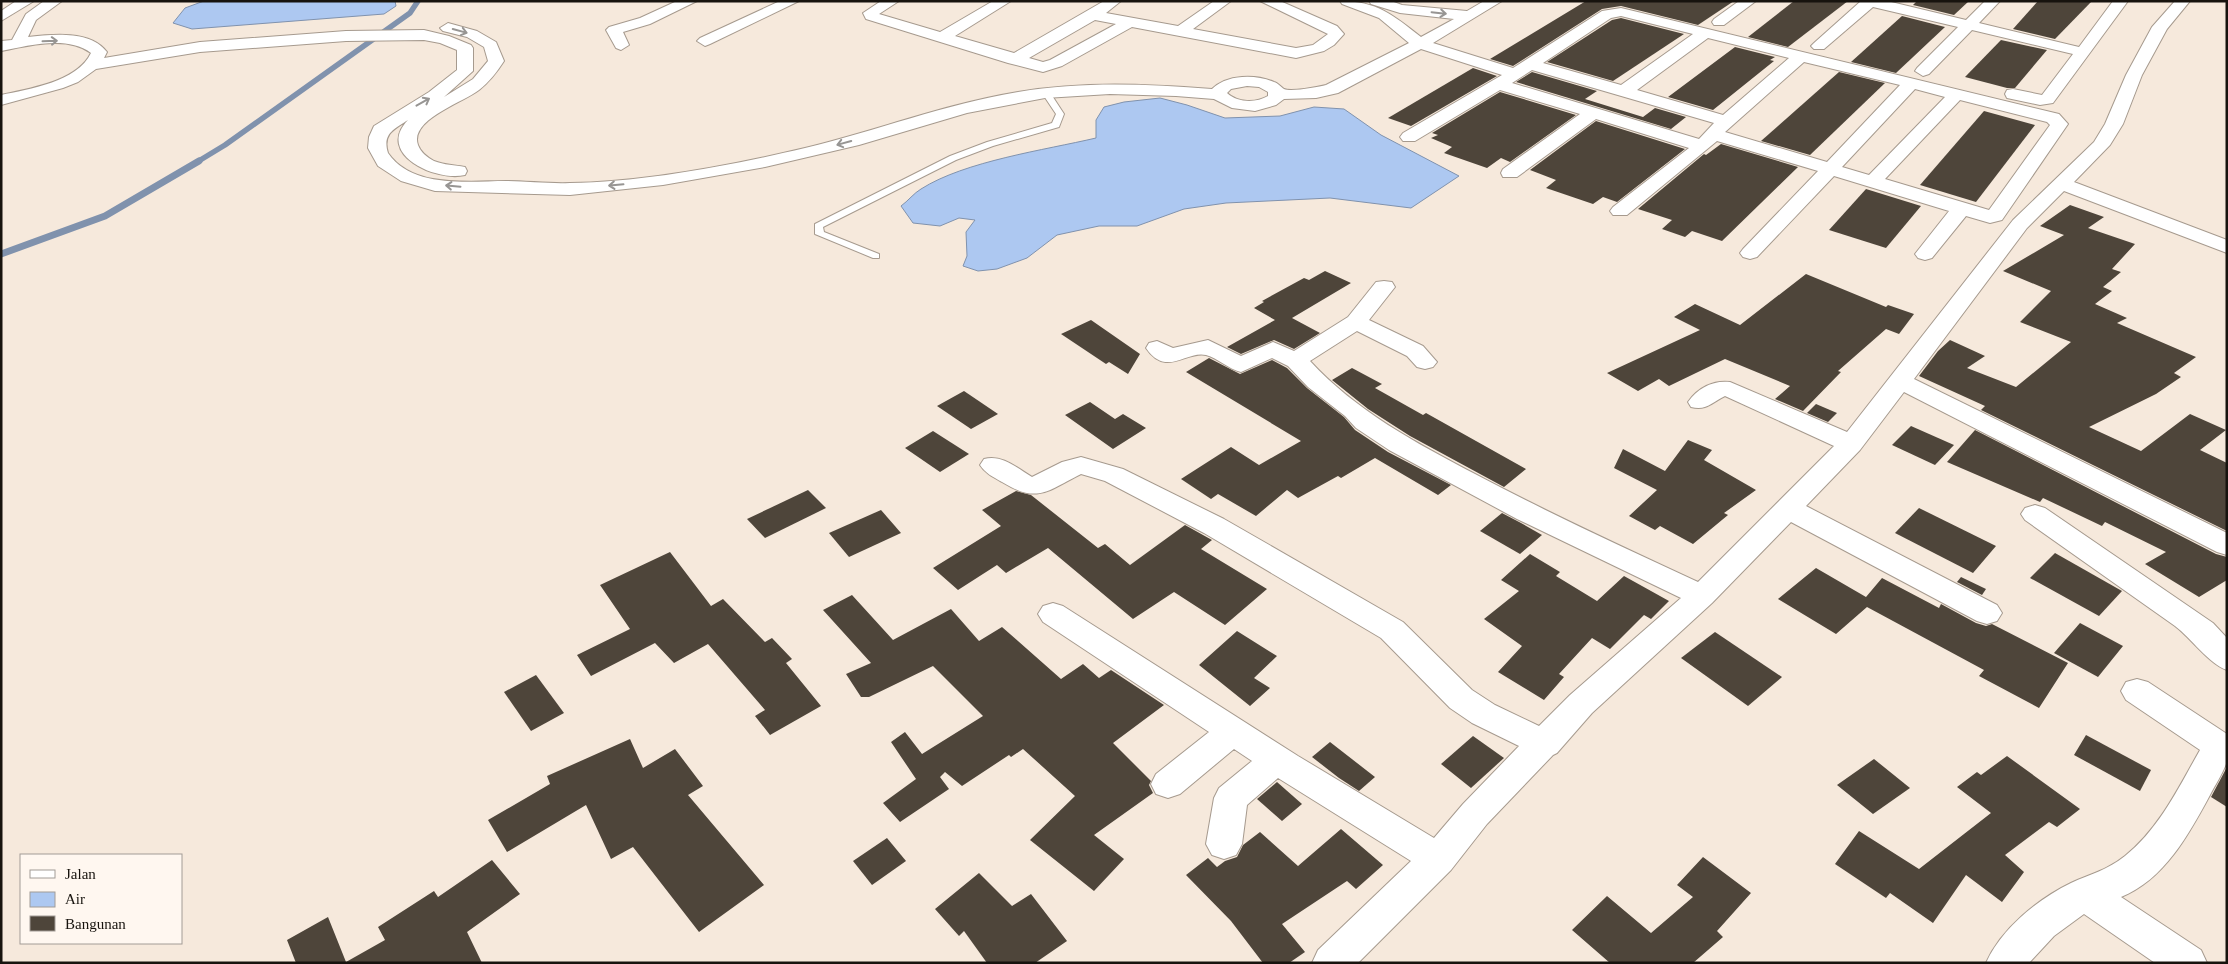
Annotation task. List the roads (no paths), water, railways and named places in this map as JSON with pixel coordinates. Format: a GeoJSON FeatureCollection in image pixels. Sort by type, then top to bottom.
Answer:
{"type":"FeatureCollection","features":[{"type":"Feature","properties":{"kind":"street"},"geometry":{"type":"LineString","coordinates":[[1,17],[27,1]]}},
{"type":"Feature","properties":{"kind":"street"},"geometry":{"type":"LineString","coordinates":[[19,43],[24,26],[30,17],[37,10],[55,1]]}},
{"type":"Feature","properties":{"kind":"street"},"geometry":{"type":"LineString","coordinates":[[614,30],[645,20],[690,1]]}},
{"type":"Feature","properties":{"kind":"street"},"geometry":{"type":"LineString","coordinates":[[705,41],[792,1]]}},
{"type":"Feature","properties":{"kind":"street"},"geometry":{"type":"LineString","coordinates":[[892,1],[870,13],[871,16],[1034,66],[1047,66],[1130,22]]}},
{"type":"Feature","properties":{"kind":"street"},"geometry":{"type":"LineString","coordinates":[[942,37],[1004,1]]}},
{"type":"Feature","properties":{"kind":"street"},"geometry":{"type":"LineString","coordinates":[[1014,60],[1114,1]]}},
{"type":"Feature","properties":{"kind":"street"},"geometry":{"type":"LineString","coordinates":[[1181,31],[1224,1]]}},
{"type":"Feature","properties":{"kind":"street"},"geometry":{"type":"LineString","coordinates":[[1092,15],[1301,54],[1333,39],[1336,34],[1332,29],[1267,1]]}},
{"type":"Feature","properties":{"kind":"street"},"geometry":{"type":"LineString","coordinates":[[1347,1],[1384,16],[1420,44],[1515,74]]}},
{"type":"Feature","properties":{"kind":"street"},"geometry":{"type":"LineString","coordinates":[[1376,1],[1400,8],[1468,16]]}},
{"type":"Feature","properties":{"kind":"street"},"geometry":{"type":"LineString","coordinates":[[1,100],[65,82],[96,58],[296,28],[414,24],[445,27],[472,34],[491,44],[496,61],[479,82],[422,118],[410,128],[407,139],[410,149],[422,163],[442,170],[516,176],[676,166],[735,156],[792,143],[1022,85],[1072,81],[1144,79],[1222,89],[1233,103],[1250,106],[1266,104],[1272,101],[1278,94],[1316,93],[1332,89],[1437,35],[1494,1]]}},
{"type":"Feature","properties":{"kind":"street"},"geometry":{"type":"LineString","coordinates":[[1636,1],[1802,55],[2040,100],[2047,99],[2117,2]]}},
{"type":"Feature","properties":{"kind":"street"},"geometry":{"type":"LineString","coordinates":[[1623,92],[1749,1]]}},
{"type":"Feature","properties":{"kind":"street"},"geometry":{"type":"LineString","coordinates":[[1819,46],[1870,1],[2082,52]]}},
{"type":"Feature","properties":{"kind":"street"},"geometry":{"type":"LineString","coordinates":[[1750,253],[1993,1]]}},
{"type":"Feature","properties":{"kind":"street"},"geometry":{"type":"LineString","coordinates":[[1331,963],[1438,859],[1475,814],[1545,744],[1581,704],[1702,596],[1851,444],[2020,224],[2101,145],[2114,124],[2134,75],[2160,27],[2183,1]]}},
{"type":"Feature","properties":{"kind":"street"},"geometry":{"type":"LineString","coordinates":[[1400,8],[1437,35]]}},
{"type":"Feature","properties":{"kind":"street"},"geometry":{"type":"LineString","coordinates":[[1409,137],[1498,84],[1515,74],[1611,13],[1629,12],[1819,46],[1918,77],[1956,94],[2053,118],[2059,124],[1994,216],[1984,216],[1714,134],[1593,113],[1498,84]]}},
{"type":"Feature","properties":{"kind":"street"},"geometry":{"type":"LineString","coordinates":[[602,17],[614,30],[620,45]]}},
{"type":"Feature","properties":{"kind":"street"},"geometry":{"type":"LineString","coordinates":[[1292,28],[1308,18]]}},
{"type":"Feature","properties":{"kind":"street"},"geometry":{"type":"LineString","coordinates":[[201,42],[403,34],[444,39],[465,48],[465,71],[435,96],[380,130],[376,140],[376,150],[383,162],[402,175],[420,182],[471,188],[572,189],[632,183],[762,163],[990,104],[1046,93],[1090,89],[1222,89],[1246,81],[1262,83],[1274,88],[1278,94]]}},
{"type":"Feature","properties":{"kind":"street"},"geometry":{"type":"LineString","coordinates":[[1261,46],[1277,37]]}},
{"type":"Feature","properties":{"kind":"street"},"geometry":{"type":"LineString","coordinates":[[1,46],[68,40],[94,46],[96,58]]}},
{"type":"Feature","properties":{"kind":"street"},"geometry":{"type":"LineString","coordinates":[[1620,211],[1714,134],[1802,55]]}},
{"type":"Feature","properties":{"kind":"street"},"geometry":{"type":"LineString","coordinates":[[1530,64],[1623,92],[1714,134]]}},
{"type":"Feature","properties":{"kind":"street"},"geometry":{"type":"LineString","coordinates":[[1872,182],[1956,94]]}},
{"type":"Feature","properties":{"kind":"street"},"geometry":{"type":"LineString","coordinates":[[1510,173],[1593,113]]}},
{"type":"Feature","properties":{"kind":"street"},"geometry":{"type":"LineString","coordinates":[[2063,184],[2227,247]]}},
{"type":"Feature","properties":{"kind":"street"},"geometry":{"type":"LineString","coordinates":[[1925,254],[1961,209]]}},
{"type":"Feature","properties":{"kind":"street"},"geometry":{"type":"LineString","coordinates":[[1296,360],[1356,322],[1384,287]]}},
{"type":"Feature","properties":{"kind":"street"},"geometry":{"type":"LineString","coordinates":[[1356,322],[1415,351],[1425,362]]}},
{"type":"Feature","properties":{"kind":"street"},"geometry":{"type":"LineString","coordinates":[[1158,348],[1170,356],[1208,347],[1241,365],[1273,349],[1290,359],[1296,360],[1316,382],[1354,410],[1365,423],[1398,444],[1527,513],[1702,596]]}},
{"type":"Feature","properties":{"kind":"street"},"geometry":{"type":"LineString","coordinates":[[1900,381],[2227,545]]}},
{"type":"Feature","properties":{"kind":"street"},"geometry":{"type":"LineString","coordinates":[[1700,402],[1719,388],[1730,388],[1851,444]]}},
{"type":"Feature","properties":{"kind":"street"},"geometry":{"type":"LineString","coordinates":[[993,465],[1028,486],[1044,483],[1071,468],[1081,466],[1114,476],[1154,494],[1214,526],[1392,630],[1407,642],[1452,691],[1471,706],[1545,744]]}},
{"type":"Feature","properties":{"kind":"street"},"geometry":{"type":"LineString","coordinates":[[1787,508],[1987,613]]}},
{"type":"Feature","properties":{"kind":"street"},"geometry":{"type":"LineString","coordinates":[[2035,514],[2184,618],[2202,632],[2227,658]]}},
{"type":"Feature","properties":{"kind":"street"},"geometry":{"type":"LineString","coordinates":[[1052,614],[1277,759],[1438,859]]}},
{"type":"Feature","properties":{"kind":"street"},"geometry":{"type":"LineString","coordinates":[[2005,963],[2022,941],[2056,910],[2085,894],[2124,878],[2152,852],[2175,825],[2223,747],[2137,691]]}},
{"type":"Feature","properties":{"kind":"street"},"geometry":{"type":"LineString","coordinates":[[1168,784],[1234,731]]}},
{"type":"Feature","properties":{"kind":"street"},"geometry":{"type":"LineString","coordinates":[[1224,844],[1231,798],[1277,759]]}},
{"type":"Feature","properties":{"kind":"street"},"geometry":{"type":"LineString","coordinates":[[2085,894],[2188,963]]}},
{"type":"Feature","properties":{"kind":"lane"},"geometry":{"type":"LineString","coordinates":[[876,256],[820,234],[817,231],[818,226],[953,158],[990,144],[1056,126],[1060,114],[1046,93]]}},
{"type":"Feature","properties":{"kind":"water"},"geometry":{"type":"Polygon","coordinates":[[[204,1],[395,1],[396,6],[384,14],[192,29],[173,23],[185,8],[204,1]]]}},
{"type":"Feature","properties":{"kind":"water"},"geometry":{"type":"Polygon","coordinates":[[[1160,98],[1225,118],[1280,116],[1314,107],[1344,109],[1381,135],[1459,176],[1411,208],[1330,198],[1226,203],[1184,209],[1137,226],[1099,226],[1057,235],[1027,258],[997,269],[978,271],[963,266],[967,256],[966,232],[975,220],[959,218],[940,226],[913,223],[901,206],[921,189],[939,179],[960,171],[1006,158],[1096,138],[1096,120],[1104,107],[1124,102],[1160,98]]]}},
{"type":"Feature","properties":{"kind":"waterway"},"geometry":{"type":"LineString","coordinates":[[197,162],[225,145],[410,13],[418,1]]}},
{"type":"Feature","properties":{"kind":"waterway"},"geometry":{"type":"LineString","coordinates":[[1,254],[105,216],[199,161]]}}]}
